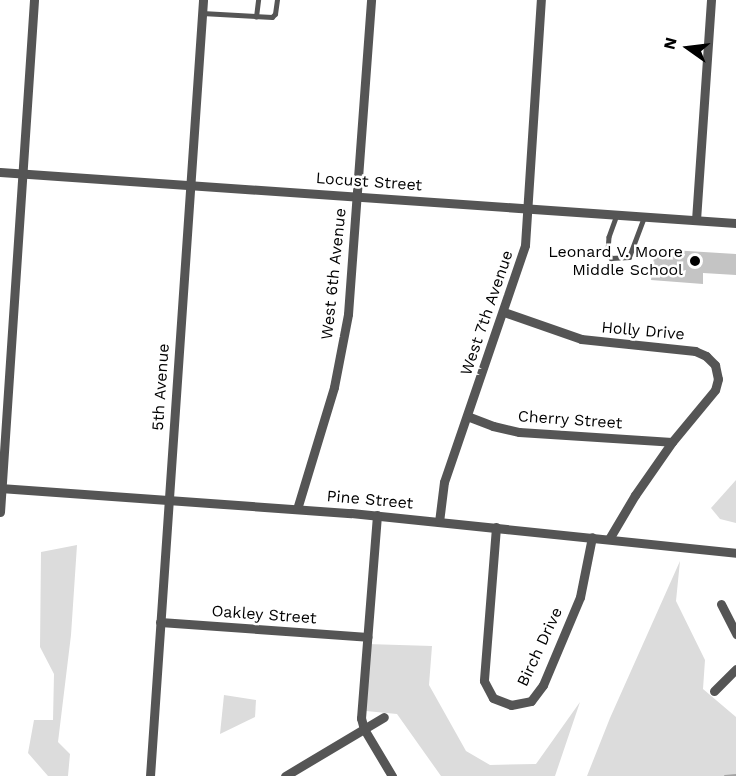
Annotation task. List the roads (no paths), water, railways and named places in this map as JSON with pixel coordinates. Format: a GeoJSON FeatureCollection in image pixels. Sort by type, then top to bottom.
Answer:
{"type":"FeatureCollection","features":[{"type":"Feature","properties":{"kind":"street"},"geometry":{"type":"LineString","coordinates":[[0,512],[34,0]]}},
{"type":"Feature","properties":{"kind":"street","name":"5th Avenue"},"geometry":{"type":"LineString","coordinates":[[150,776],[203,0]]}},
{"type":"Feature","properties":{"kind":"street","name":"West 6th Avenue"},"geometry":{"type":"LineString","coordinates":[[297,509],[334,387],[348,314],[371,0]]}},
{"type":"Feature","properties":{"kind":"street","name":"West 7th Avenue"},"geometry":{"type":"LineString","coordinates":[[439,522],[444,482],[524,251],[541,0]]}},
{"type":"Feature","properties":{"kind":"street"},"geometry":{"type":"LineString","coordinates":[[696,220],[711,0]]}},
{"type":"Feature","properties":{"kind":"street","name":"Locust Street"},"geometry":{"type":"LineString","coordinates":[[0,172],[736,223]]}},
{"type":"Feature","properties":{"kind":"street","name":"Holly Drive"},"geometry":{"type":"LineString","coordinates":[[504,312],[581,339],[688,350],[706,356],[718,372],[715,390],[672,442],[634,495],[609,539]]}},
{"type":"Feature","properties":{"kind":"street","name":"Cherry Street"},"geometry":{"type":"LineString","coordinates":[[467,416],[493,426],[519,432],[672,442]]}},
{"type":"Feature","properties":{"kind":"street","name":"Pine Street"},"geometry":{"type":"LineString","coordinates":[[1,488],[377,515],[736,552]]}},
{"type":"Feature","properties":{"kind":"street"},"geometry":{"type":"LineString","coordinates":[[377,515],[361,718],[364,729],[392,776]]}},
{"type":"Feature","properties":{"kind":"street","name":"Birch Drive"},"geometry":{"type":"LineString","coordinates":[[496,527],[484,681],[493,698],[512,705],[531,701],[543,686],[580,597],[592,537]]}},
{"type":"Feature","properties":{"kind":"street"},"geometry":{"type":"LineString","coordinates":[[721,604],[736,634]]}},
{"type":"Feature","properties":{"kind":"street","name":"Oakley Street"},"geometry":{"type":"LineString","coordinates":[[160,622],[367,637]]}},
{"type":"Feature","properties":{"kind":"street"},"geometry":{"type":"LineString","coordinates":[[714,691],[736,669]]}},
{"type":"Feature","properties":{"kind":"street"},"geometry":{"type":"LineString","coordinates":[[285,776],[384,717]]}},
{"type":"Feature","properties":{"kind":"lane"},"geometry":{"type":"LineString","coordinates":[[256,17],[258,0]]}},
{"type":"Feature","properties":{"kind":"lane"},"geometry":{"type":"LineString","coordinates":[[202,13],[272,17],[275,14],[277,0]]}},
{"type":"Feature","properties":{"kind":"lane"},"geometry":{"type":"LineString","coordinates":[[617,215],[609,237],[608,252],[611,258],[629,257],[644,217]]}},
{"type":"Feature","properties":{"kind":"waterway"},"geometry":{"type":"LineString","coordinates":[[725,776],[736,775]]}},
{"type":"Feature","properties":{"kind":"place","name":"Leonard V. Moore Middle School"},"geometry":{"type":"Point","coordinates":[695,261]}}]}
